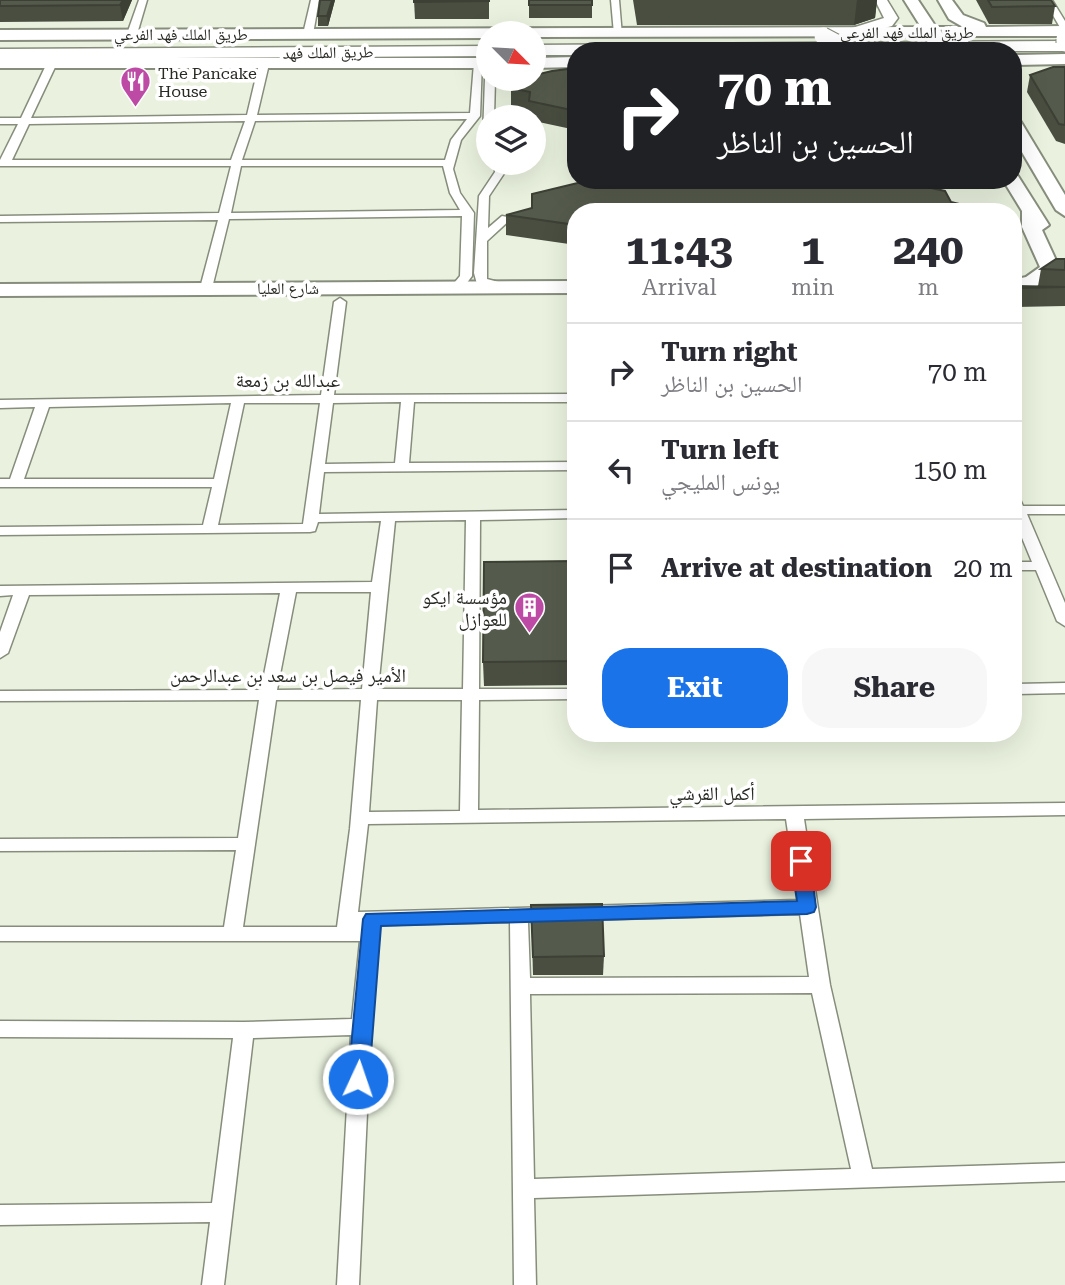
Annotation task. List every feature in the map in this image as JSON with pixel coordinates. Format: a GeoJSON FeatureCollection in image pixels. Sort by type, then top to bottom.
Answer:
{"type":"FeatureCollection","features":[{"type":"Feature","properties":{"kind":"highway"},"geometry":{"type":"LineString","coordinates":[[258,43],[395,34]]}},
{"type":"Feature","properties":{"kind":"highway"},"geometry":{"type":"LineString","coordinates":[[610,42],[1065,36]]}},
{"type":"Feature","properties":{"kind":"highway"},"geometry":{"type":"LineString","coordinates":[[837,42],[1065,36]]}},
{"type":"Feature","properties":{"kind":"highway","name":"طريق الملك فهد"},"geometry":{"type":"LineString","coordinates":[[0,39],[37,42],[476,43]]}},
{"type":"Feature","properties":{"kind":"highway"},"geometry":{"type":"LineString","coordinates":[[546,43],[567,43]]}},
{"type":"Feature","properties":{"kind":"highway"},"geometry":{"type":"LineString","coordinates":[[546,50],[567,49]]}},
{"type":"Feature","properties":{"kind":"highway"},"geometry":{"type":"LineString","coordinates":[[45,63],[72,59],[197,58],[221,53]]}},
{"type":"Feature","properties":{"kind":"highway","name":"طريق الملك فهد"},"geometry":{"type":"LineString","coordinates":[[0,54],[221,53],[476,59]]}},
{"type":"Feature","properties":{"kind":"main road"},"geometry":{"type":"LineString","coordinates":[[911,0],[937,42]]}},
{"type":"Feature","properties":{"kind":"main road","name":"طريق الملك فهد الفرعي"},"geometry":{"type":"LineString","coordinates":[[546,33],[932,32],[946,16],[1065,36]]}},
{"type":"Feature","properties":{"kind":"main road"},"geometry":{"type":"LineString","coordinates":[[946,16],[959,42]]}},
{"type":"Feature","properties":{"kind":"main road","name":"طريق الملك فهد الفرعي"},"geometry":{"type":"LineString","coordinates":[[0,39],[132,34],[476,33]]}},
{"type":"Feature","properties":{"kind":"main road"},"geometry":{"type":"LineString","coordinates":[[791,33],[824,36],[837,42]]}},
{"type":"Feature","properties":{"kind":"main road","name":"طريق الملك فهد الفرعي"},"geometry":{"type":"LineString","coordinates":[[0,63],[264,64],[476,59]]}},
{"type":"Feature","properties":{"kind":"main road"},"geometry":{"type":"LineString","coordinates":[[1022,61],[1065,59]]}},
{"type":"Feature","properties":{"kind":"main road"},"geometry":{"type":"LineString","coordinates":[[546,63],[567,62]]}},
{"type":"Feature","properties":{"kind":"main road"},"geometry":{"type":"LineString","coordinates":[[1022,137],[1065,210]]}},
{"type":"Feature","properties":{"kind":"main road"},"geometry":{"type":"LineString","coordinates":[[1017,189],[1065,265]]}},
{"type":"Feature","properties":{"kind":"main road"},"geometry":{"type":"LineString","coordinates":[[1022,284],[1033,281],[1050,269],[1031,227],[1030,212]]}},
{"type":"Feature","properties":{"kind":"main road"},"geometry":{"type":"LineString","coordinates":[[1022,286],[1065,284]]}},
{"type":"Feature","properties":{"kind":"main road","name":"شارع العليا"},"geometry":{"type":"LineString","coordinates":[[0,303],[340,302],[505,287],[567,287]]}},
{"type":"Feature","properties":{"kind":"main road","name":"شارع العليا"},"geometry":{"type":"LineString","coordinates":[[0,290],[205,288],[567,301]]}},
{"type":"Feature","properties":{"kind":"main road"},"geometry":{"type":"LineString","coordinates":[[1022,297],[1045,296]]}},
{"type":"Feature","properties":{"kind":"street"},"geometry":{"type":"LineString","coordinates":[[132,34],[143,0]]}},
{"type":"Feature","properties":{"kind":"street"},"geometry":{"type":"LineString","coordinates":[[308,34],[315,0]]}},
{"type":"Feature","properties":{"kind":"street"},"geometry":{"type":"LineString","coordinates":[[615,0],[619,34]]}},
{"type":"Feature","properties":{"kind":"street"},"geometry":{"type":"LineString","coordinates":[[854,32],[887,23],[891,18],[881,0]]}},
{"type":"Feature","properties":{"kind":"street"},"geometry":{"type":"LineString","coordinates":[[1048,0],[1065,36]]}},
{"type":"Feature","properties":{"kind":"street"},"geometry":{"type":"LineString","coordinates":[[45,63],[1,168],[448,166]]}},
{"type":"Feature","properties":{"kind":"street"},"geometry":{"type":"LineString","coordinates":[[205,288],[264,64]]}},
{"type":"Feature","properties":{"kind":"street"},"geometry":{"type":"LineString","coordinates":[[475,80],[481,84],[482,96],[488,99]]}},
{"type":"Feature","properties":{"kind":"street"},"geometry":{"type":"LineString","coordinates":[[433,295],[459,285],[466,276],[468,213],[455,193],[448,166],[456,140],[475,116],[475,80]]}},
{"type":"Feature","properties":{"kind":"street"},"geometry":{"type":"LineString","coordinates":[[488,105],[489,91]]}},
{"type":"Feature","properties":{"kind":"street"},"geometry":{"type":"LineString","coordinates":[[0,121],[475,116]]}},
{"type":"Feature","properties":{"kind":"street"},"geometry":{"type":"LineString","coordinates":[[456,140],[476,134]]}},
{"type":"Feature","properties":{"kind":"street"},"geometry":{"type":"LineString","coordinates":[[498,175],[484,195],[481,281],[505,287]]}},
{"type":"Feature","properties":{"kind":"street"},"geometry":{"type":"LineString","coordinates":[[455,193],[466,196],[488,192]]}},
{"type":"Feature","properties":{"kind":"street"},"geometry":{"type":"LineString","coordinates":[[0,219],[468,213]]}},
{"type":"Feature","properties":{"kind":"street"},"geometry":{"type":"LineString","coordinates":[[482,240],[506,218]]}},
{"type":"Feature","properties":{"kind":"street"},"geometry":{"type":"LineString","coordinates":[[310,523],[340,302]]}},
{"type":"Feature","properties":{"kind":"street"},"geometry":{"type":"LineString","coordinates":[[402,467],[408,398]]}},
{"type":"Feature","properties":{"kind":"street","name":"عبدالله بن زمعة"},"geometry":{"type":"LineString","coordinates":[[0,404],[238,399],[567,398]]}},
{"type":"Feature","properties":{"kind":"street"},"geometry":{"type":"LineString","coordinates":[[210,528],[238,399]]}},
{"type":"Feature","properties":{"kind":"street"},"geometry":{"type":"LineString","coordinates":[[16,483],[43,404]]}},
{"type":"Feature","properties":{"kind":"street"},"geometry":{"type":"LineString","coordinates":[[318,468],[567,466]]}},
{"type":"Feature","properties":{"kind":"street"},"geometry":{"type":"LineString","coordinates":[[0,483],[220,484]]}},
{"type":"Feature","properties":{"kind":"street"},"geometry":{"type":"LineString","coordinates":[[1022,507],[1065,510]]}},
{"type":"Feature","properties":{"kind":"street"},"geometry":{"type":"LineString","coordinates":[[0,531],[210,528],[389,516],[567,514]]}},
{"type":"Feature","properties":{"kind":"street"},"geometry":{"type":"LineString","coordinates":[[469,816],[471,695],[480,571],[474,515]]}},
{"type":"Feature","properties":{"kind":"street"},"geometry":{"type":"LineString","coordinates":[[347,926],[359,818],[376,587],[389,516]]}},
{"type":"Feature","properties":{"kind":"street"},"geometry":{"type":"LineString","coordinates":[[1022,521],[1065,621]]}},
{"type":"Feature","properties":{"kind":"street"},"geometry":{"type":"LineString","coordinates":[[1022,566],[1043,566]]}},
{"type":"Feature","properties":{"kind":"street"},"geometry":{"type":"LineString","coordinates":[[0,591],[376,587]]}},
{"type":"Feature","properties":{"kind":"street"},"geometry":{"type":"LineString","coordinates":[[233,933],[268,696],[289,588]]}},
{"type":"Feature","properties":{"kind":"street"},"geometry":{"type":"LineString","coordinates":[[0,653],[23,590]]}},
{"type":"Feature","properties":{"kind":"street"},"geometry":{"type":"LineString","coordinates":[[1022,689],[1065,688]]}},
{"type":"Feature","properties":{"kind":"street","name":"الأمير فيصل بن سعد بن عبدالرحمن"},"geometry":{"type":"LineString","coordinates":[[0,696],[567,694]]}},
{"type":"Feature","properties":{"kind":"street","name":"أكمل القرشي"},"geometry":{"type":"LineString","coordinates":[[359,818],[1065,809]]}},
{"type":"Feature","properties":{"kind":"street"},"geometry":{"type":"LineString","coordinates":[[794,814],[820,985],[864,1180]]}},
{"type":"Feature","properties":{"kind":"street"},"geometry":{"type":"LineString","coordinates":[[0,845],[246,844]]}},
{"type":"Feature","properties":{"kind":"street"},"geometry":{"type":"LineString","coordinates":[[0,934],[233,933],[371,927],[519,915],[807,907]]}},
{"type":"Feature","properties":{"kind":"street"},"geometry":{"type":"LineString","coordinates":[[519,915],[525,1285]]}},
{"type":"Feature","properties":{"kind":"street"},"geometry":{"type":"LineString","coordinates":[[348,1285],[361,1027],[371,927]]}},
{"type":"Feature","properties":{"kind":"street"},"geometry":{"type":"LineString","coordinates":[[521,986],[820,985]]}},
{"type":"Feature","properties":{"kind":"street"},"geometry":{"type":"LineString","coordinates":[[0,1029],[244,1030],[361,1027]]}},
{"type":"Feature","properties":{"kind":"street"},"geometry":{"type":"LineString","coordinates":[[213,1285],[244,1030]]}},
{"type":"Feature","properties":{"kind":"street"},"geometry":{"type":"LineString","coordinates":[[523,1189],[1065,1172]]}},
{"type":"Feature","properties":{"kind":"street"},"geometry":{"type":"LineString","coordinates":[[0,1215],[221,1212]]}},
{"type":"Feature","properties":{"kind":"building"},"geometry":{"type":"Polygon","coordinates":[[[0,0],[123,0],[120,5],[0,6],[0,0]]]}},
{"type":"Feature","properties":{"kind":"building"},"geometry":{"type":"Polygon","coordinates":[[[320,0],[332,0],[327,16],[318,16],[320,0]]]}},
{"type":"Feature","properties":{"kind":"building"},"geometry":{"type":"Polygon","coordinates":[[[489,0],[489,1],[414,2],[489,0]]]}},
{"type":"Feature","properties":{"kind":"building"},"geometry":{"type":"Polygon","coordinates":[[[529,0],[592,0],[592,5],[529,5],[529,0]]]}},
{"type":"Feature","properties":{"kind":"building"},"geometry":{"type":"Polygon","coordinates":[[[988,0],[1051,0],[1055,6],[992,7],[988,0]]]}},
{"type":"Feature","properties":{"kind":"building"},"geometry":{"type":"Polygon","coordinates":[[[1053,67],[1065,67],[1065,125],[1059,124],[1030,75],[1053,67]]]}},
{"type":"Feature","properties":{"kind":"building"},"geometry":{"type":"Polygon","coordinates":[[[567,69],[567,109],[529,101],[530,92],[525,91],[546,91],[546,72],[567,69]]]}},
{"type":"Feature","properties":{"kind":"building"},"geometry":{"type":"Polygon","coordinates":[[[567,186],[567,189],[936,189],[945,191],[951,202],[955,203],[567,203],[567,224],[506,215],[532,208],[532,194],[567,186]]]}},
{"type":"Feature","properties":{"kind":"building"},"geometry":{"type":"Polygon","coordinates":[[[1056,259],[1065,259],[1065,270],[1041,269],[1056,259]]]}},
{"type":"Feature","properties":{"kind":"building"},"geometry":{"type":"Polygon","coordinates":[[[1022,286],[1065,287],[1022,288],[1022,286]]]}},
{"type":"Feature","properties":{"kind":"building","name":"مؤسسة ايكو للعوازل"},"geometry":{"type":"Polygon","coordinates":[[[567,561],[567,661],[483,662],[484,562],[567,561]]]}},
{"type":"Feature","properties":{"kind":"building"},"geometry":{"type":"Polygon","coordinates":[[[602,904],[604,956],[533,957],[531,905],[602,904]]]}},
{"type":"Feature","properties":{"kind":"place","name":"The Pancake House"},"geometry":{"type":"Point","coordinates":[135,109]}},
{"type":"Feature","properties":{"kind":"place","name":"مؤسسة ايكو للعوازل"},"geometry":{"type":"Point","coordinates":[530,635]}},
{"type":"Feature","properties":{"kind":"route"},"geometry":{"type":"LineString","coordinates":[[358,1079],[372,919],[807,907],[801,861]]}}]}
